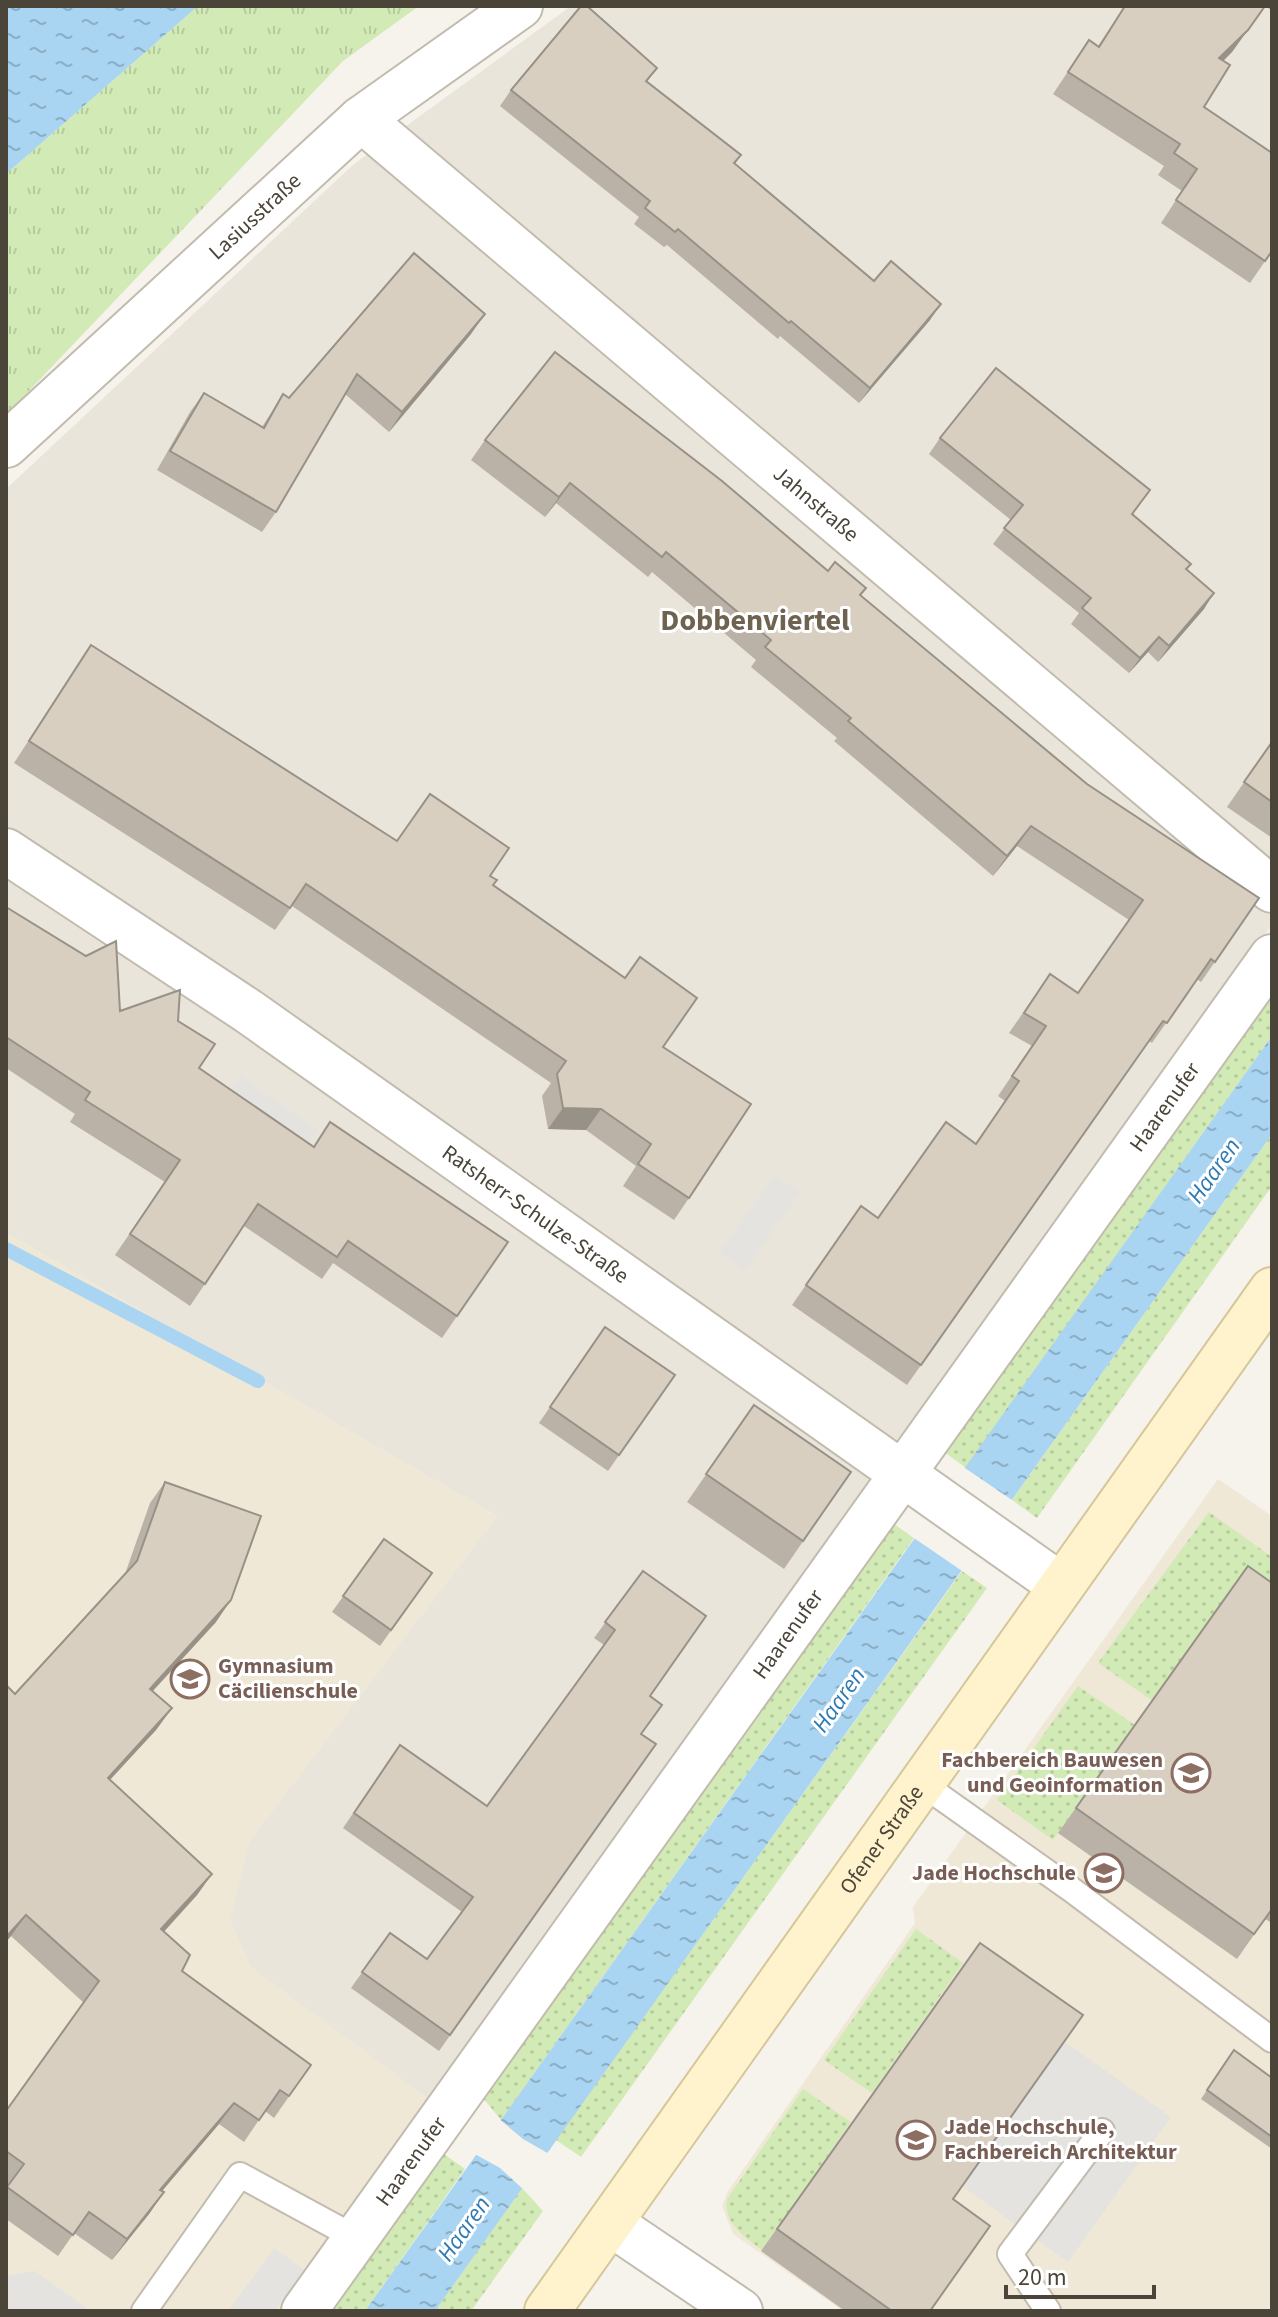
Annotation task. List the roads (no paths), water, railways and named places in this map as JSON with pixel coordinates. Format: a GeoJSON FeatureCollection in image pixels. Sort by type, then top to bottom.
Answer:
{"type":"FeatureCollection","features":[{"type":"Feature","properties":{"kind":"main road","name":"Ofener Straße"},"geometry":{"type":"LineString","coordinates":[[547,2311],[1272,1290]]}},
{"type":"Feature","properties":{"kind":"street","name":"Lasiusstraße"},"geometry":{"type":"LineString","coordinates":[[6,445],[361,119],[520,6]]}},
{"type":"Feature","properties":{"kind":"street","name":"Jahnstraße"},"geometry":{"type":"LineString","coordinates":[[361,119],[1272,890]]}},
{"type":"Feature","properties":{"kind":"street","name":"Ratsherr-Schulze-Straße"},"geometry":{"type":"LineString","coordinates":[[6,851],[248,1011],[900,1475],[1060,1585]]}},
{"type":"Feature","properties":{"kind":"street","name":"Haarenufer"},"geometry":{"type":"LineString","coordinates":[[304,2311],[1272,957]]}},
{"type":"Feature","properties":{"kind":"street"},"geometry":{"type":"LineString","coordinates":[[610,2223],[740,2311]]}},
{"type":"Feature","properties":{"kind":"lane"},"geometry":{"type":"LineString","coordinates":[[921,1783],[1061,1882],[1272,2040]]}},
{"type":"Feature","properties":{"kind":"lane"},"geometry":{"type":"LineString","coordinates":[[1048,2311],[1010,2254],[1102,2131]]}},
{"type":"Feature","properties":{"kind":"lane"},"geometry":{"type":"LineString","coordinates":[[144,2311],[240,2175],[356,2238]]}},
{"type":"Feature","properties":{"kind":"water"},"geometry":{"type":"Polygon","coordinates":[[[6,6],[198,6],[6,174],[6,6]]]}},
{"type":"Feature","properties":{"kind":"water","name":"Haaren"},"geometry":{"type":"Polygon","coordinates":[[[1272,1036],[1272,1134],[435,2311],[365,2311],[1272,1036]]]}},
{"type":"Feature","properties":{"kind":"waterway"},"geometry":{"type":"LineString","coordinates":[[6,1249],[258,1381]]}},
{"type":"Feature","properties":{"kind":"place","name":"Gymnasium Cäcilienschule"},"geometry":{"type":"Point","coordinates":[190,1679]}},
{"type":"Feature","properties":{"kind":"place","name":"Fachbereich Bauwesen und Geoinformation"},"geometry":{"type":"Point","coordinates":[1191,1773]}},
{"type":"Feature","properties":{"kind":"place","name":"Jade Hochschule"},"geometry":{"type":"Point","coordinates":[1104,1873]}},
{"type":"Feature","properties":{"kind":"place","name":"Jade Hochschule, Fachbereich Architektur"},"geometry":{"type":"Point","coordinates":[916,2140]}},
{"type":"Feature","properties":{"kind":"district","name":"Dobbenviertel"},"geometry":{"type":"Point","coordinates":[755,620]}}]}
